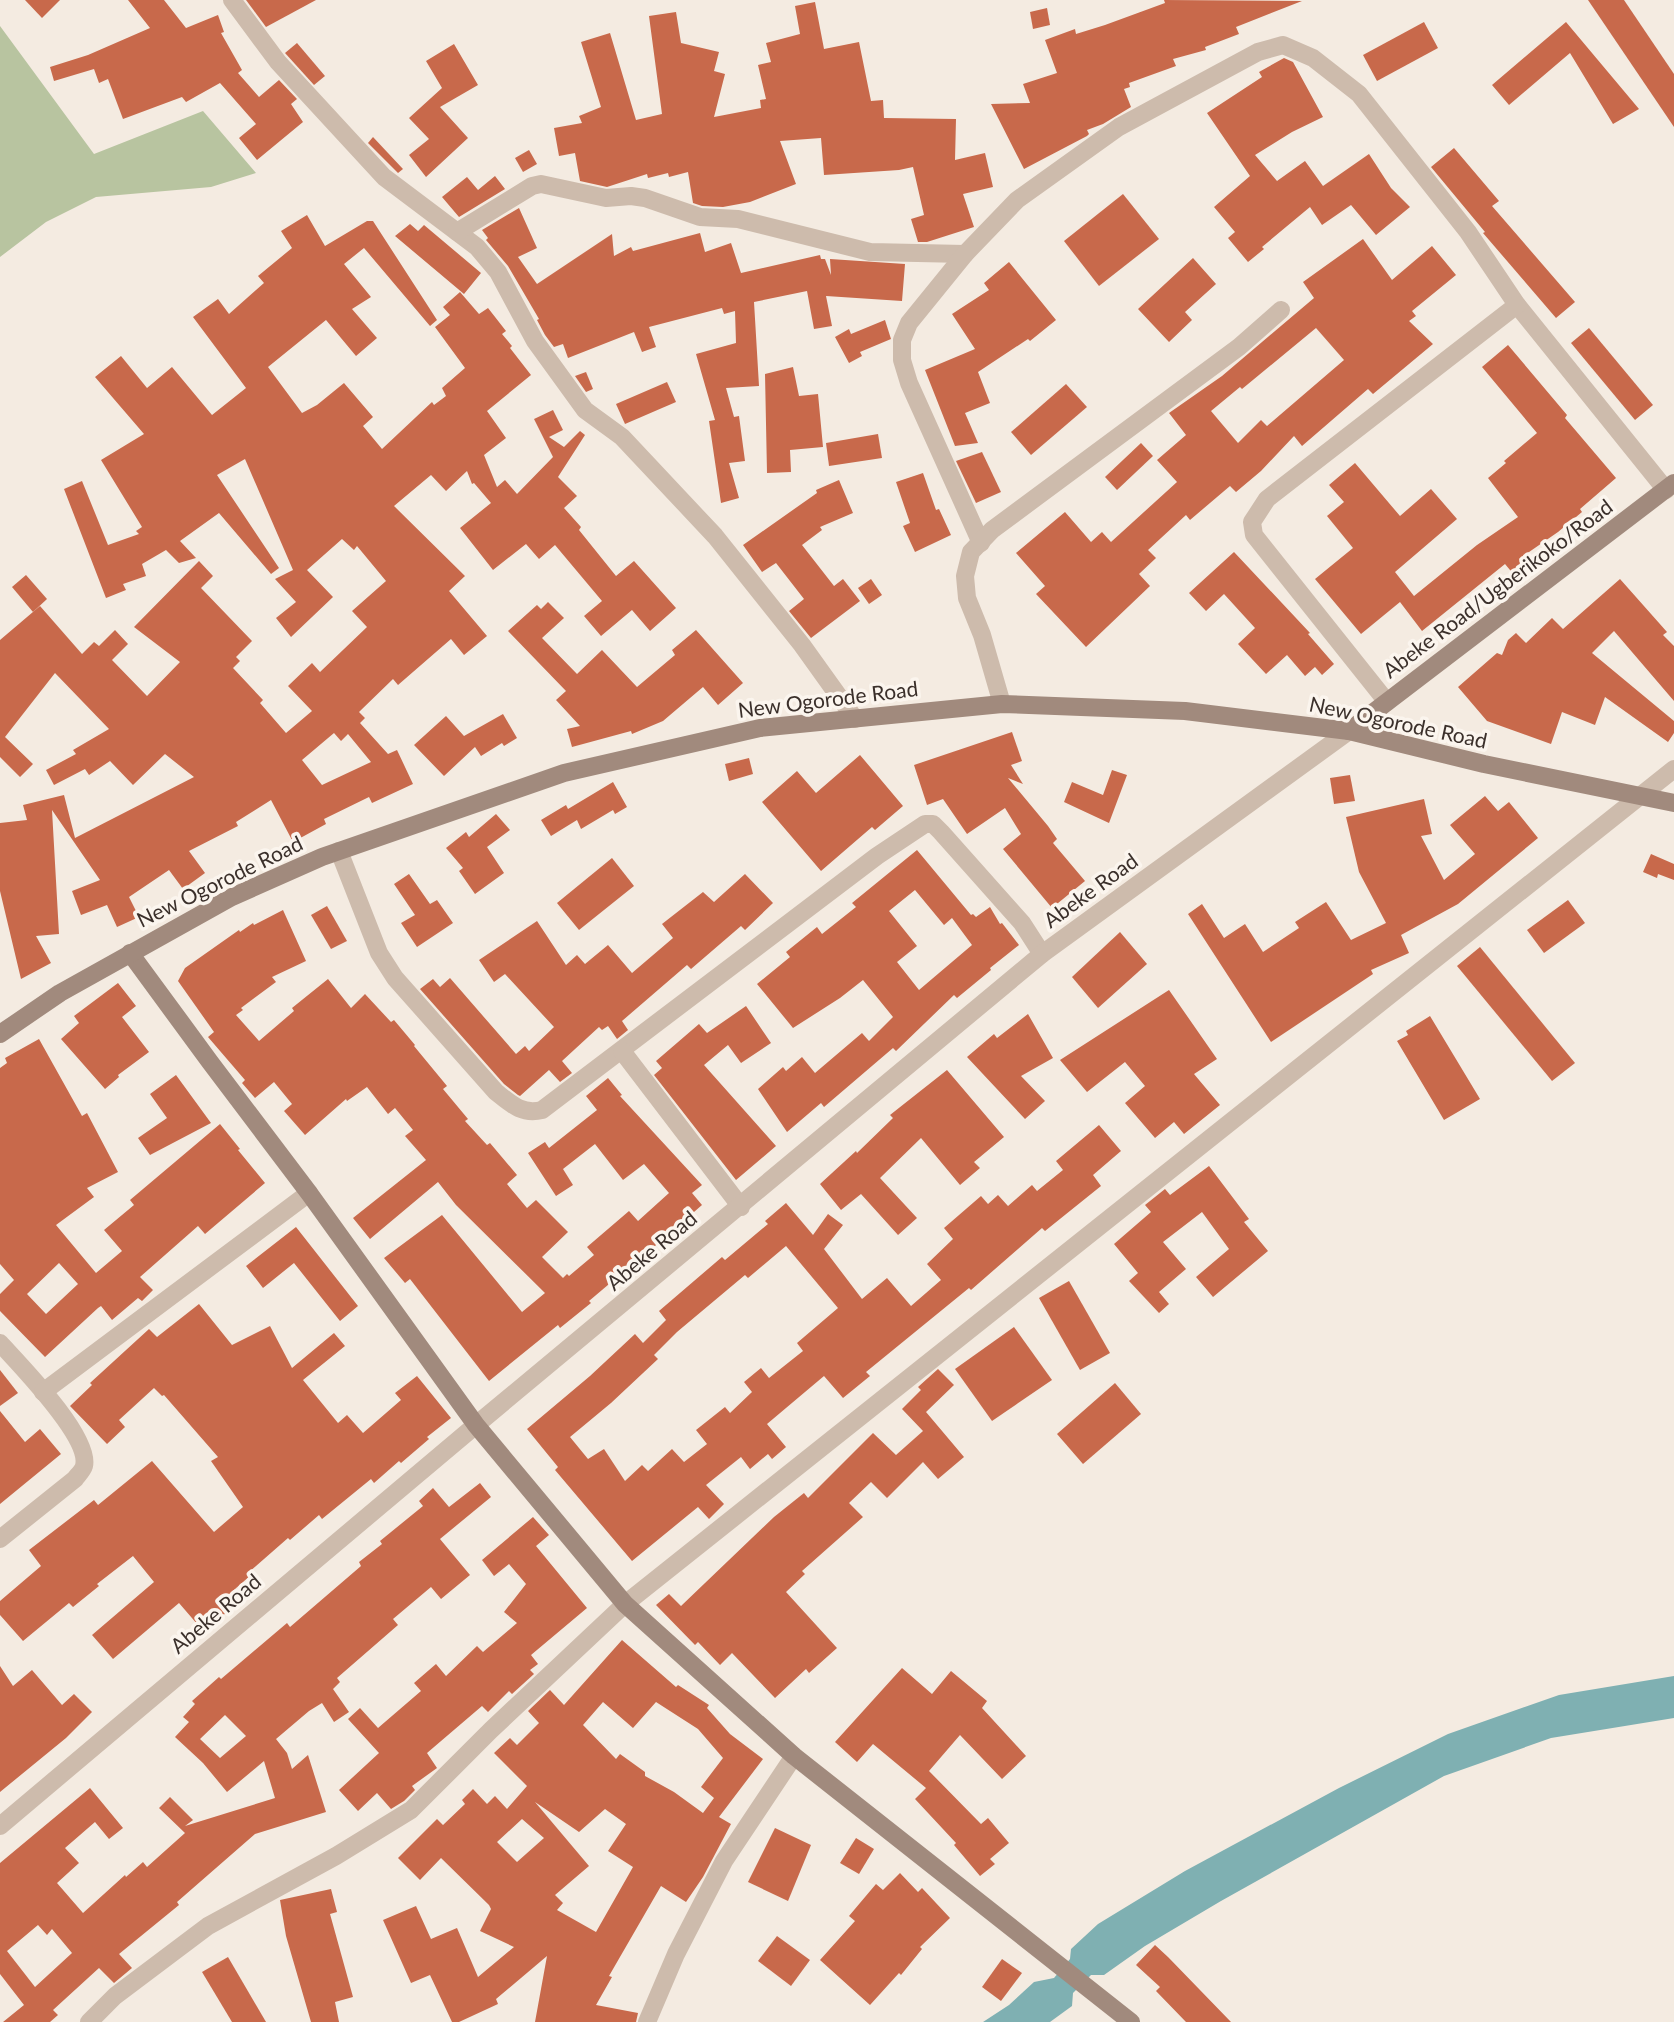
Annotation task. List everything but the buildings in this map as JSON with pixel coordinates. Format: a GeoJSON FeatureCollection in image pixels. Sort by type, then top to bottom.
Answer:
{"type":"FeatureCollection","features":[{"type":"Feature","properties":{"kind":"street"},"geometry":{"type":"LineString","coordinates":[[232,0],[278,62],[384,177],[477,247],[498,272],[535,341],[585,410],[622,437],[715,536],[802,645],[855,719]]}},
{"type":"Feature","properties":{"kind":"street"},"geometry":{"type":"LineString","coordinates":[[981,543],[909,383],[902,360],[902,340],[909,323],[965,254],[1017,200],[1119,127],[1258,52],[1283,45],[1313,58],[1359,94],[1468,232],[1517,305],[1670,486]]}},
{"type":"Feature","properties":{"kind":"street"},"geometry":{"type":"LineString","coordinates":[[457,232],[532,186],[541,184],[606,198],[645,198],[700,217],[738,219],[870,252],[965,254]]}},
{"type":"Feature","properties":{"kind":"street"},"geometry":{"type":"LineString","coordinates":[[1387,702],[1254,535],[1252,522],[1267,499],[1517,305]]}},
{"type":"Feature","properties":{"kind":"street"},"geometry":{"type":"LineString","coordinates":[[1002,704],[982,635],[967,598],[965,576],[971,552],[992,530],[1239,346],[1281,310]]}},
{"type":"Feature","properties":{"kind":"street","name":"Abeke Road/Ugberikoko/Road"},"geometry":{"type":"LineString","coordinates":[[1349,732],[1670,486]]}},
{"type":"Feature","properties":{"kind":"street","name":"New Ogorode Road"},"geometry":{"type":"LineString","coordinates":[[0,1034],[60,993],[232,897],[339,851],[564,773],[760,728],[1002,704],[1185,711],[1349,732],[1484,764],[1674,803]]}},
{"type":"Feature","properties":{"kind":"street","name":"Abeke Road"},"geometry":{"type":"LineString","coordinates":[[0,1826],[1042,954],[1349,732]]}},
{"type":"Feature","properties":{"kind":"street"},"geometry":{"type":"LineString","coordinates":[[89,2022],[115,1996],[208,1926],[336,1856],[411,1811],[491,1730],[625,1604],[1674,769]]}},
{"type":"Feature","properties":{"kind":"street"},"geometry":{"type":"LineString","coordinates":[[339,851],[379,953],[395,978],[496,1092],[515,1108],[531,1113],[542,1110],[877,856],[925,824],[933,824],[941,832],[1022,923],[1042,954]]}},
{"type":"Feature","properties":{"kind":"street"},"geometry":{"type":"LineString","coordinates":[[130,953],[309,1192],[476,1425],[625,1604],[794,1756],[1131,2022]]}},
{"type":"Feature","properties":{"kind":"street"},"geometry":{"type":"LineString","coordinates":[[622,1051],[741,1207]]}},
{"type":"Feature","properties":{"kind":"street"},"geometry":{"type":"LineString","coordinates":[[44,1392],[309,1192]]}},
{"type":"Feature","properties":{"kind":"street"},"geometry":{"type":"LineString","coordinates":[[0,1343],[44,1392],[78,1437],[84,1452],[84,1467],[75,1479],[0,1539]]}},
{"type":"Feature","properties":{"kind":"street"},"geometry":{"type":"LineString","coordinates":[[647,2022],[676,1954],[724,1861],[794,1756]]}},
{"type":"Feature","properties":{"kind":"green space"},"geometry":{"type":"Polygon","coordinates":[[[0,26],[94,154],[203,111],[256,173],[211,187],[96,197],[46,222],[0,257],[0,26]]]}},
{"type":"Feature","properties":{"kind":"water"},"geometry":{"type":"Polygon","coordinates":[[[1674,1676],[1674,1718],[1551,1738],[1444,1776],[1221,1901],[1145,1946],[1104,1975],[1091,1975],[1073,1993],[1072,2006],[1050,2022],[983,2022],[1009,2005],[1034,1982],[1054,1978],[1070,1959],[1071,1949],[1098,1924],[1185,1871],[1339,1788],[1448,1734],[1559,1695],[1674,1676]]]}}]}
